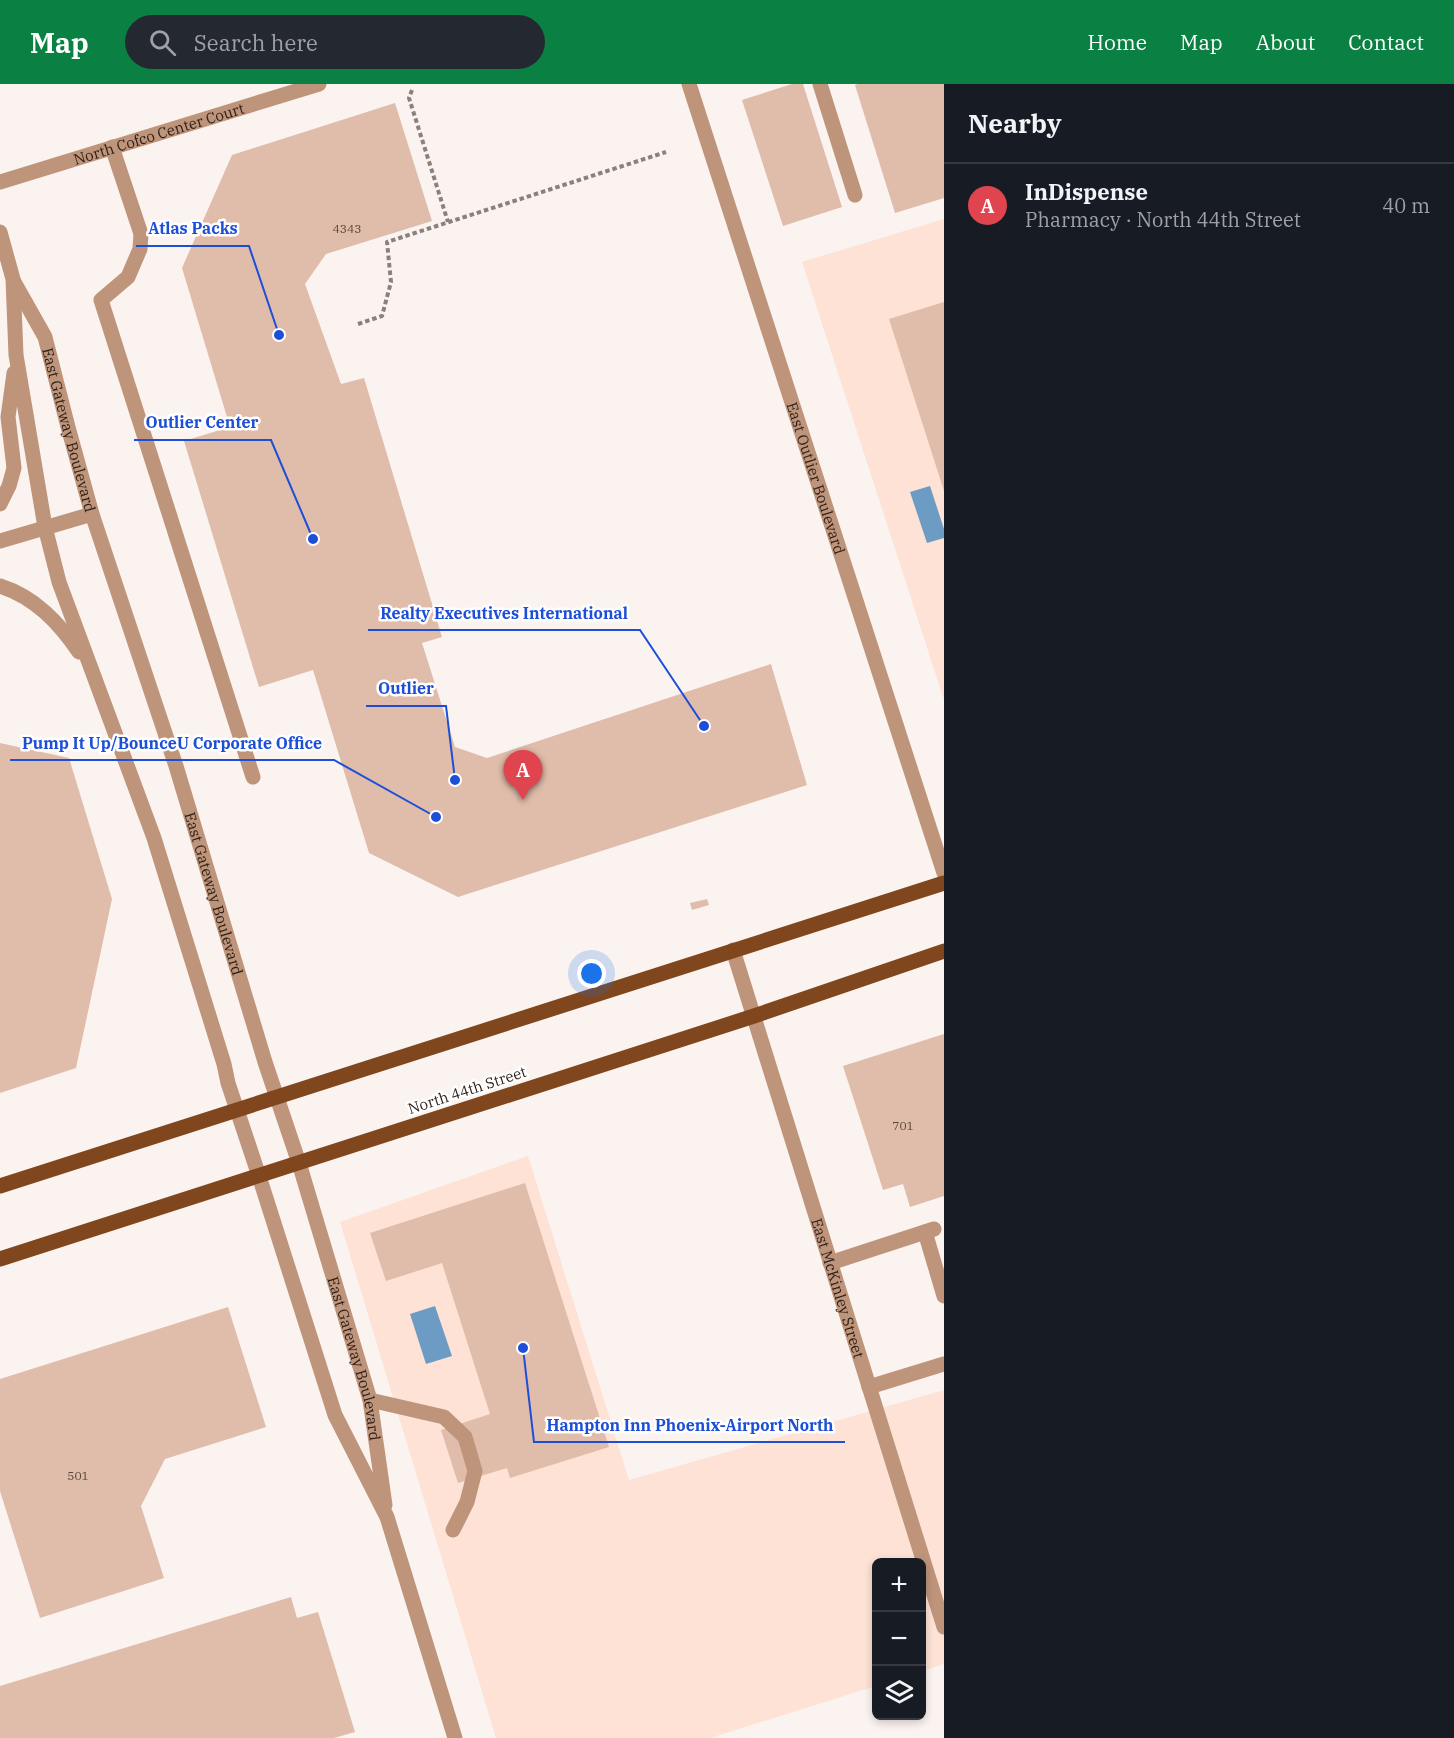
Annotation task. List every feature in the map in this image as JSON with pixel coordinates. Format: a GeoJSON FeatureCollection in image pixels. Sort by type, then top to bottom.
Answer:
{"type":"FeatureCollection","features":[{"type":"Feature","properties":{"kind":"main road"},"geometry":{"type":"LineString","coordinates":[[0,1186],[944,883]]}},
{"type":"Feature","properties":{"kind":"main road","name":"North 44th Street"},"geometry":{"type":"LineString","coordinates":[[0,1259],[754,1016],[944,951]]}},
{"type":"Feature","properties":{"kind":"street","name":"North Cofco Center Court"},"geometry":{"type":"LineString","coordinates":[[0,183],[319,84]]}},
{"type":"Feature","properties":{"kind":"street","name":"East Outlier Boulevard"},"geometry":{"type":"LineString","coordinates":[[689,84],[944,873]]}},
{"type":"Feature","properties":{"kind":"street"},"geometry":{"type":"LineString","coordinates":[[820,84],[855,195]]}},
{"type":"Feature","properties":{"kind":"street"},"geometry":{"type":"LineString","coordinates":[[112,147],[141,234],[140,249],[128,277],[101,300],[253,777]]}},
{"type":"Feature","properties":{"kind":"street","name":"East Gateway Boulevard"},"geometry":{"type":"LineString","coordinates":[[0,232],[13,279],[16,356],[45,527],[60,582],[154,838],[228,1083],[335,1415],[387,1517]]}},
{"type":"Feature","properties":{"kind":"street","name":"East Gateway Boulevard"},"geometry":{"type":"LineString","coordinates":[[13,279],[45,337],[93,514],[176,766],[299,1163],[370,1400],[387,1517],[455,1738]]}},
{"type":"Feature","properties":{"kind":"street","name":"East Gateway Boulevard"},"geometry":{"type":"LineString","coordinates":[[0,504],[9,486],[14,468],[8,417],[16,356]]}},
{"type":"Feature","properties":{"kind":"street"},"geometry":{"type":"LineString","coordinates":[[0,541],[93,514]]}},
{"type":"Feature","properties":{"kind":"street"},"geometry":{"type":"LineString","coordinates":[[0,586],[26,598],[44,610],[65,631],[91,669]]}},
{"type":"Feature","properties":{"kind":"street","name":"East McKinley Street"},"geometry":{"type":"LineString","coordinates":[[734,950],[944,1627]]}},
{"type":"Feature","properties":{"kind":"street"},"geometry":{"type":"LineString","coordinates":[[830,1263],[929,1231],[944,1296]]}},
{"type":"Feature","properties":{"kind":"street"},"geometry":{"type":"LineString","coordinates":[[869,1387],[944,1364]]}},
{"type":"Feature","properties":{"kind":"street"},"geometry":{"type":"LineString","coordinates":[[370,1400],[444,1417],[465,1437],[475,1471],[467,1502],[453,1530]]}},
{"type":"Feature","properties":{"kind":"path"},"geometry":{"type":"LineString","coordinates":[[412,90],[409,98],[448,222]]}},
{"type":"Feature","properties":{"kind":"path"},"geometry":{"type":"LineString","coordinates":[[358,324],[382,316],[391,282],[387,242],[666,152]]}},
{"type":"Feature","properties":{"kind":"shaded area"},"geometry":{"type":"Polygon","coordinates":[[[944,219],[944,700],[802,262],[944,219]]]}},
{"type":"Feature","properties":{"kind":"shaded area"},"geometry":{"type":"Polygon","coordinates":[[[528,1156],[629,1480],[944,1390],[944,1664],[926,1670],[926,1558],[872,1558],[872,1687],[710,1738],[496,1738],[340,1222],[528,1156]]]}},
{"type":"Feature","properties":{"kind":"water"},"geometry":{"type":"Polygon","coordinates":[[[930,486],[944,529],[944,538],[927,543],[910,492],[930,486]]]}},
{"type":"Feature","properties":{"kind":"water"},"geometry":{"type":"Polygon","coordinates":[[[435,1306],[452,1356],[426,1364],[410,1314],[435,1306]]]}},
{"type":"Feature","properties":{"kind":"building"},"geometry":{"type":"Polygon","coordinates":[[[792,84],[803,84],[842,207],[783,226],[742,100],[792,84]]]}},
{"type":"Feature","properties":{"kind":"building"},"geometry":{"type":"Polygon","coordinates":[[[944,84],[944,198],[895,213],[855,85],[944,84]]]}},
{"type":"Feature","properties":{"kind":"building"},"geometry":{"type":"Polygon","coordinates":[[[395,103],[432,221],[326,254],[305,284],[341,384],[364,378],[442,637],[422,643],[455,747],[487,758],[771,664],[807,785],[458,897],[369,853],[313,670],[259,687],[184,441],[230,427],[182,268],[232,155],[395,103]]]}},
{"type":"Feature","properties":{"kind":"building"},"geometry":{"type":"Polygon","coordinates":[[[944,302],[944,491],[889,319],[944,302]]]}},
{"type":"Feature","properties":{"kind":"building"},"geometry":{"type":"Polygon","coordinates":[[[0,743],[69,758],[112,899],[76,1068],[0,1093],[0,743]]]}},
{"type":"Feature","properties":{"kind":"building"},"geometry":{"type":"Polygon","coordinates":[[[707,899],[709,905],[692,910],[690,903],[707,899]]]}},
{"type":"Feature","properties":{"kind":"building"},"geometry":{"type":"Polygon","coordinates":[[[944,1034],[944,1196],[910,1207],[903,1184],[883,1190],[843,1066],[944,1034]]]}},
{"type":"Feature","properties":{"kind":"building"},"geometry":{"type":"Polygon","coordinates":[[[525,1183],[609,1447],[510,1478],[507,1468],[458,1483],[441,1430],[490,1414],[442,1263],[386,1281],[370,1233],[525,1183]]]}},
{"type":"Feature","properties":{"kind":"building"},"geometry":{"type":"Polygon","coordinates":[[[228,1307],[266,1427],[165,1459],[141,1506],[164,1578],[40,1618],[0,1491],[0,1379],[228,1307]]]}},
{"type":"Feature","properties":{"kind":"building"},"geometry":{"type":"Polygon","coordinates":[[[291,1597],[297,1618],[318,1612],[355,1732],[334,1738],[0,1738],[0,1686],[291,1597]]]}},
{"type":"Feature","properties":{"kind":"place","name":"Atlas Packs"},"geometry":{"type":"Point","coordinates":[279,335]}},
{"type":"Feature","properties":{"kind":"place","name":"Outlier Center"},"geometry":{"type":"Point","coordinates":[313,539]}},
{"type":"Feature","properties":{"kind":"place","name":"Realty Executives International"},"geometry":{"type":"Point","coordinates":[704,726]}},
{"type":"Feature","properties":{"kind":"place","name":"Outlier"},"geometry":{"type":"Point","coordinates":[455,780]}},
{"type":"Feature","properties":{"kind":"place","name":"InDispense"},"geometry":{"type":"Point","coordinates":[523,800]}},
{"type":"Feature","properties":{"kind":"place","name":"Pump It Up/BounceU Corporate Office"},"geometry":{"type":"Point","coordinates":[436,817]}},
{"type":"Feature","properties":{"kind":"place","name":"Hampton Inn Phoenix-Airport North"},"geometry":{"type":"Point","coordinates":[523,1348]}}]}
